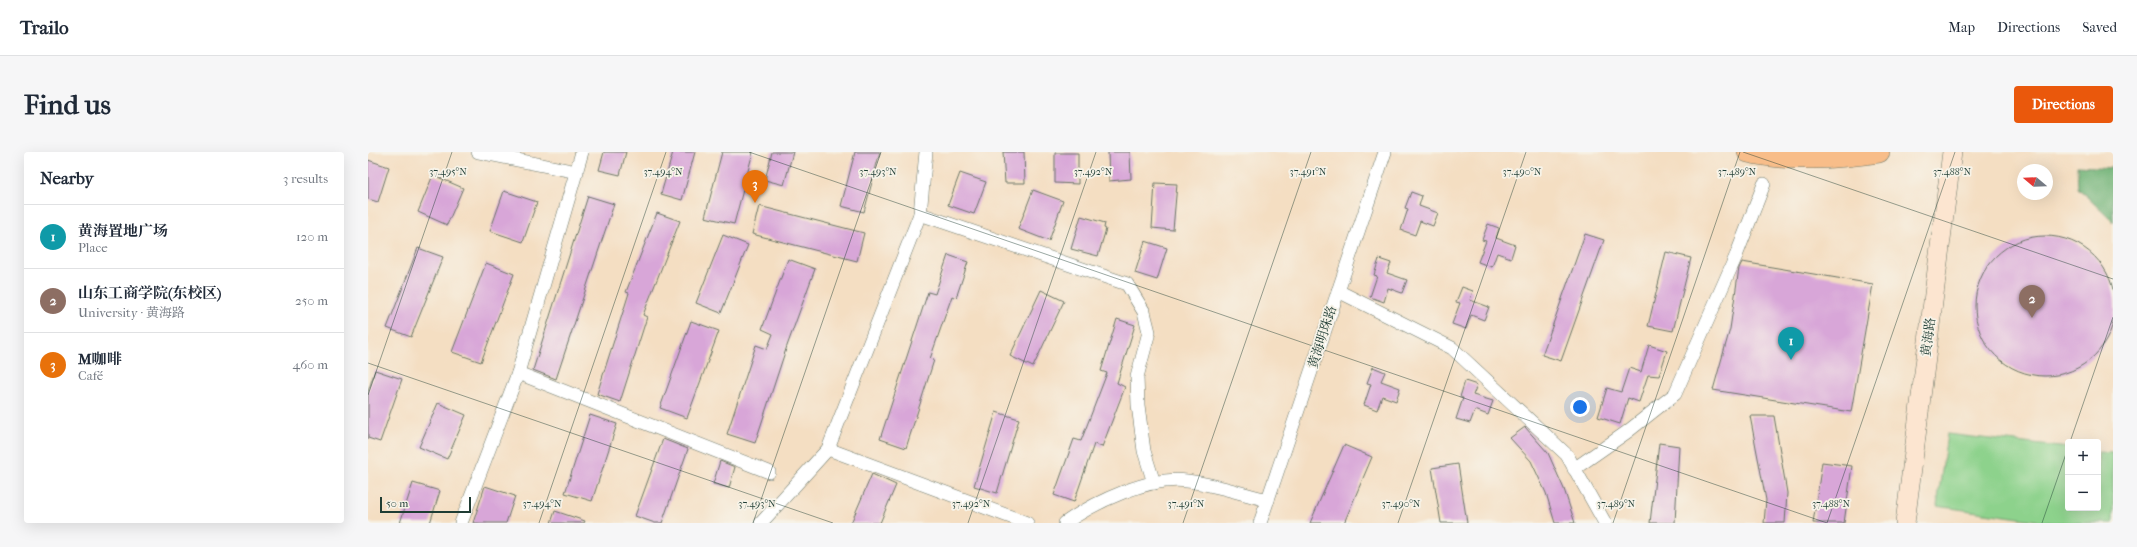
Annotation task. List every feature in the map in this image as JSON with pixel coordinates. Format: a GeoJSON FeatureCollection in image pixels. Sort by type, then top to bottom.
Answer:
{"type":"FeatureCollection","features":[{"type":"Feature","properties":{"kind":"main road"},"geometry":{"type":"LineString","coordinates":[[1748,152],[1792,157],[1853,156],[1879,152]]}},
{"type":"Feature","properties":{"kind":"main road","name":"黄海路"},"geometry":{"type":"LineString","coordinates":[[1905,523],[1952,152]]}},
{"type":"Feature","properties":{"kind":"street"},"geometry":{"type":"LineString","coordinates":[[478,152],[577,172]]}},
{"type":"Feature","properties":{"kind":"street"},"geometry":{"type":"LineString","coordinates":[[461,523],[518,373],[582,152]]}},
{"type":"Feature","properties":{"kind":"street"},"geometry":{"type":"LineString","coordinates":[[761,523],[828,449],[920,214],[926,152]]}},
{"type":"Feature","properties":{"kind":"street","name":"黄海明珠路"},"geometry":{"type":"LineString","coordinates":[[1260,523],[1385,152]]}},
{"type":"Feature","properties":{"kind":"street"},"geometry":{"type":"LineString","coordinates":[[1574,469],[1627,432],[1675,394],[1736,256],[1764,184]]}},
{"type":"Feature","properties":{"kind":"street"},"geometry":{"type":"LineString","coordinates":[[920,214],[1127,284],[1144,312],[1149,332],[1136,377],[1144,451],[1154,483]]}},
{"type":"Feature","properties":{"kind":"street"},"geometry":{"type":"LineString","coordinates":[[1338,291],[1452,348],[1567,455],[1605,523]]}},
{"type":"Feature","properties":{"kind":"street"},"geometry":{"type":"LineString","coordinates":[[518,373],[769,472]]}},
{"type":"Feature","properties":{"kind":"street"},"geometry":{"type":"LineString","coordinates":[[828,449],[1027,523]]}},
{"type":"Feature","properties":{"kind":"street"},"geometry":{"type":"LineString","coordinates":[[1064,523],[1081,512],[1109,498],[1154,483],[1186,480],[1268,500]]}},
{"type":"Feature","properties":{"kind":"green space"},"geometry":{"type":"Polygon","coordinates":[[[2077,166],[2113,168],[2113,222],[2078,188],[2077,166]]]}},
{"type":"Feature","properties":{"kind":"green space"},"geometry":{"type":"Polygon","coordinates":[[[1947,434],[2065,448],[2065,511],[2101,511],[2101,452],[2113,453],[2113,523],[2053,523],[1937,506],[1947,434]]]}},
{"type":"Feature","properties":{"kind":"building"},"geometry":{"type":"Polygon","coordinates":[[[604,152],[626,152],[620,175],[599,170],[604,152]]]}},
{"type":"Feature","properties":{"kind":"building"},"geometry":{"type":"Polygon","coordinates":[[[673,152],[695,152],[682,200],[661,194],[673,152]]]}},
{"type":"Feature","properties":{"kind":"building"},"geometry":{"type":"Polygon","coordinates":[[[722,152],[753,152],[734,224],[705,217],[722,152]]]}},
{"type":"Feature","properties":{"kind":"building"},"geometry":{"type":"Polygon","coordinates":[[[772,152],[793,152],[784,185],[765,180],[772,152]]]}},
{"type":"Feature","properties":{"kind":"building"},"geometry":{"type":"Polygon","coordinates":[[[855,152],[880,152],[864,212],[841,206],[855,152]]]}},
{"type":"Feature","properties":{"kind":"building"},"geometry":{"type":"Polygon","coordinates":[[[1003,152],[1024,152],[1025,183],[1005,183],[1003,152]]]}},
{"type":"Feature","properties":{"kind":"building"},"geometry":{"type":"Polygon","coordinates":[[[1108,152],[1130,152],[1131,179],[1109,181],[1108,152]]]}},
{"type":"Feature","properties":{"kind":"building"},"geometry":{"type":"Polygon","coordinates":[[[1055,153],[1078,153],[1078,184],[1055,183],[1055,153]]]}},
{"type":"Feature","properties":{"kind":"building"},"geometry":{"type":"Polygon","coordinates":[[[368,160],[389,167],[378,202],[368,199],[368,160]]]}},
{"type":"Feature","properties":{"kind":"building"},"geometry":{"type":"Polygon","coordinates":[[[960,173],[986,182],[974,214],[948,205],[960,173]]]}},
{"type":"Feature","properties":{"kind":"building"},"geometry":{"type":"Polygon","coordinates":[[[433,175],[463,188],[447,225],[418,212],[433,175]]]}},
{"type":"Feature","properties":{"kind":"building"},"geometry":{"type":"Polygon","coordinates":[[[1155,183],[1177,184],[1173,230],[1152,228],[1155,183]]]}},
{"type":"Feature","properties":{"kind":"building"},"geometry":{"type":"Polygon","coordinates":[[[1033,190],[1063,201],[1049,241],[1018,229],[1033,190]]]}},
{"type":"Feature","properties":{"kind":"building"},"geometry":{"type":"Polygon","coordinates":[[[504,191],[537,202],[523,242],[490,231],[504,191]]]}},
{"type":"Feature","properties":{"kind":"building"},"geometry":{"type":"Polygon","coordinates":[[[1411,192],[1422,196],[1419,206],[1438,213],[1433,226],[1420,221],[1415,235],[1401,230],[1408,209],[1405,208],[1411,192]]]}},
{"type":"Feature","properties":{"kind":"building"},"geometry":{"type":"Polygon","coordinates":[[[588,196],[614,204],[556,379],[533,370],[588,196]]]}},
{"type":"Feature","properties":{"kind":"building"},"geometry":{"type":"Polygon","coordinates":[[[759,206],[864,233],[857,261],[752,234],[759,206]]]}},
{"type":"Feature","properties":{"kind":"building"},"geometry":{"type":"Polygon","coordinates":[[[657,213],[680,221],[643,315],[647,317],[620,402],[597,394],[629,293],[626,292],[657,213]]]}},
{"type":"Feature","properties":{"kind":"building"},"geometry":{"type":"Polygon","coordinates":[[[1081,216],[1105,223],[1104,228],[1106,229],[1098,256],[1071,249],[1081,216]]]}},
{"type":"Feature","properties":{"kind":"building"},"geometry":{"type":"Polygon","coordinates":[[[1488,224],[1499,228],[1496,238],[1515,245],[1511,258],[1497,253],[1492,267],[1478,262],[1486,241],[1482,240],[1488,224]]]}},
{"type":"Feature","properties":{"kind":"building"},"geometry":{"type":"Polygon","coordinates":[[[1585,234],[1604,240],[1561,361],[1542,355],[1585,234]]]}},
{"type":"Feature","properties":{"kind":"building"},"geometry":{"type":"Polygon","coordinates":[[[723,235],[748,245],[721,313],[696,303],[723,235]]]}},
{"type":"Feature","properties":{"kind":"building"},"geometry":{"type":"Polygon","coordinates":[[[2052,236],[2072,241],[2084,247],[2095,256],[2104,267],[2110,279],[2114,292],[2114,320],[2110,333],[2104,345],[2095,356],[2084,365],[2072,371],[2059,375],[2038,376],[2018,371],[2006,365],[1995,356],[1986,345],[1976,320],[1975,299],[1980,279],[1986,267],[1995,256],[2006,247],[2031,237],[2052,236]]]}},
{"type":"Feature","properties":{"kind":"building"},"geometry":{"type":"Polygon","coordinates":[[[1145,241],[1167,248],[1157,280],[1135,273],[1145,241]]]}},
{"type":"Feature","properties":{"kind":"building"},"geometry":{"type":"Polygon","coordinates":[[[418,248],[443,257],[411,337],[387,328],[418,248]]]}},
{"type":"Feature","properties":{"kind":"building"},"geometry":{"type":"Polygon","coordinates":[[[1666,252],[1691,258],[1673,331],[1648,326],[1666,252]]]}},
{"type":"Feature","properties":{"kind":"building"},"geometry":{"type":"Polygon","coordinates":[[[948,255],[968,262],[956,298],[952,296],[930,359],[934,360],[906,448],[880,439],[928,292],[935,294],[948,255]]]}},
{"type":"Feature","properties":{"kind":"building"},"geometry":{"type":"Polygon","coordinates":[[[788,259],[815,269],[787,346],[755,443],[727,434],[756,345],[767,349],[773,334],[762,329],[788,259]]]}},
{"type":"Feature","properties":{"kind":"building"},"geometry":{"type":"Polygon","coordinates":[[[1379,259],[1391,263],[1387,273],[1407,280],[1402,293],[1388,288],[1384,302],[1370,297],[1377,276],[1374,275],[1379,259]]]}},
{"type":"Feature","properties":{"kind":"building"},"geometry":{"type":"Polygon","coordinates":[[[1742,262],[1873,284],[1851,412],[1713,390],[1730,329],[1739,268],[1742,262]]]}},
{"type":"Feature","properties":{"kind":"building"},"geometry":{"type":"Polygon","coordinates":[[[486,263],[514,274],[481,362],[452,352],[486,263]]]}},
{"type":"Feature","properties":{"kind":"building"},"geometry":{"type":"Polygon","coordinates":[[[1462,287],[1473,291],[1470,300],[1489,307],[1484,320],[1471,315],[1466,329],[1452,324],[1460,303],[1456,302],[1462,287]]]}},
{"type":"Feature","properties":{"kind":"building"},"geometry":{"type":"Polygon","coordinates":[[[1041,290],[1064,301],[1033,367],[1010,356],[1041,290]]]}},
{"type":"Feature","properties":{"kind":"building"},"geometry":{"type":"Polygon","coordinates":[[[1117,319],[1135,325],[1117,383],[1125,387],[1102,447],[1094,444],[1074,502],[1054,495],[1074,439],[1081,441],[1107,373],[1101,371],[1117,319]]]}},
{"type":"Feature","properties":{"kind":"building"},"geometry":{"type":"Polygon","coordinates":[[[691,321],[719,331],[687,418],[660,408],[691,321]]]}},
{"type":"Feature","properties":{"kind":"building"},"geometry":{"type":"Polygon","coordinates":[[[1649,345],[1667,351],[1659,376],[1648,375],[1639,402],[1628,398],[1620,424],[1598,417],[1607,388],[1621,392],[1629,368],[1641,372],[1649,345]]]}},
{"type":"Feature","properties":{"kind":"building"},"geometry":{"type":"Polygon","coordinates":[[[1373,367],[1385,372],[1381,381],[1400,388],[1396,401],[1382,396],[1377,410],[1364,405],[1371,384],[1367,383],[1373,367]]]}},
{"type":"Feature","properties":{"kind":"building"},"geometry":{"type":"Polygon","coordinates":[[[375,370],[402,379],[380,442],[368,438],[368,392],[375,370]]]}},
{"type":"Feature","properties":{"kind":"building"},"geometry":{"type":"Polygon","coordinates":[[[1465,381],[1477,385],[1473,395],[1493,401],[1488,415],[1475,410],[1470,423],[1456,419],[1463,398],[1460,397],[1465,381]]]}},
{"type":"Feature","properties":{"kind":"building"},"geometry":{"type":"Polygon","coordinates":[[[438,403],[466,415],[447,459],[419,447],[438,403]]]}},
{"type":"Feature","properties":{"kind":"building"},"geometry":{"type":"Polygon","coordinates":[[[996,412],[1019,419],[997,493],[974,486],[996,412]]]}},
{"type":"Feature","properties":{"kind":"building"},"geometry":{"type":"Polygon","coordinates":[[[590,415],[617,424],[592,501],[565,493],[590,415]]]}},
{"type":"Feature","properties":{"kind":"building"},"geometry":{"type":"Polygon","coordinates":[[[1750,416],[1774,416],[1787,493],[1785,523],[1764,523],[1766,500],[1750,416]]]}},
{"type":"Feature","properties":{"kind":"building"},"geometry":{"type":"Polygon","coordinates":[[[1525,427],[1548,453],[1564,489],[1575,523],[1555,523],[1546,493],[1531,461],[1510,438],[1525,427]]]}},
{"type":"Feature","properties":{"kind":"building"},"geometry":{"type":"Polygon","coordinates":[[[663,439],[688,449],[662,523],[655,523],[635,516],[663,439]]]}},
{"type":"Feature","properties":{"kind":"building"},"geometry":{"type":"Polygon","coordinates":[[[1659,443],[1679,446],[1675,523],[1650,523],[1659,443]]]}},
{"type":"Feature","properties":{"kind":"building"},"geometry":{"type":"Polygon","coordinates":[[[1344,445],[1372,457],[1344,523],[1310,523],[1344,445]]]}},
{"type":"Feature","properties":{"kind":"building"},"geometry":{"type":"Polygon","coordinates":[[[720,461],[735,467],[729,488],[713,484],[720,461]]]}},
{"type":"Feature","properties":{"kind":"building"},"geometry":{"type":"Polygon","coordinates":[[[1822,462],[1852,466],[1844,523],[1813,523],[1822,462]]]}},
{"type":"Feature","properties":{"kind":"building"},"geometry":{"type":"Polygon","coordinates":[[[1458,464],[1467,523],[1441,523],[1432,468],[1458,464]]]}},
{"type":"Feature","properties":{"kind":"building"},"geometry":{"type":"Polygon","coordinates":[[[872,474],[896,485],[880,523],[851,523],[872,474]]]}},
{"type":"Feature","properties":{"kind":"building"},"geometry":{"type":"Polygon","coordinates":[[[413,483],[440,491],[430,523],[400,523],[413,483]]]}},
{"type":"Feature","properties":{"kind":"building"},"geometry":{"type":"Polygon","coordinates":[[[485,486],[515,496],[506,523],[473,523],[485,486]]]}},
{"type":"Feature","properties":{"kind":"building"},"geometry":{"type":"Polygon","coordinates":[[[555,511],[585,521],[584,523],[551,523],[555,511]]]}},
{"type":"Feature","properties":{"kind":"place","name":"M咖啡"},"geometry":{"type":"Point","coordinates":[755,203]}},
{"type":"Feature","properties":{"kind":"place","name":"山东工商学院(东校区)"},"geometry":{"type":"Point","coordinates":[2032,318]}},
{"type":"Feature","properties":{"kind":"place","name":"黄海置地广场"},"geometry":{"type":"Point","coordinates":[1791,360]}}]}
